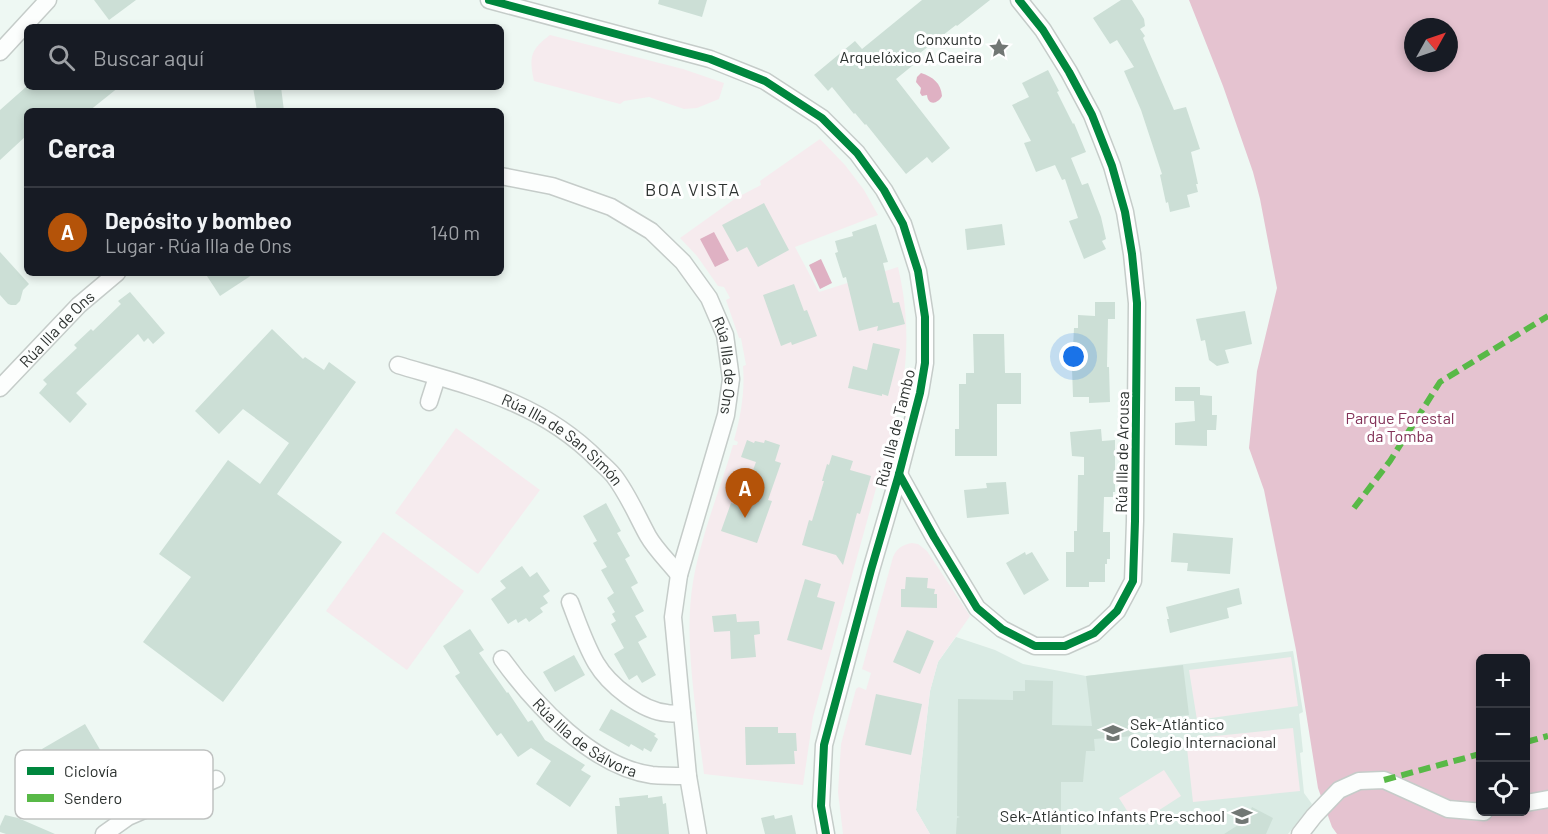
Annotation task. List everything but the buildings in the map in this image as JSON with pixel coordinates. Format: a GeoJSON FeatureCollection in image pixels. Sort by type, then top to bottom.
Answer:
{"type":"FeatureCollection","features":[{"type":"Feature","properties":{"kind":"street"},"geometry":{"type":"LineString","coordinates":[[26,24],[48,0]]}},
{"type":"Feature","properties":{"kind":"street","name":"Rúa Illa de Tambo"},"geometry":{"type":"LineString","coordinates":[[489,0],[710,59],[765,81],[822,118],[857,153],[884,190],[903,224],[918,271],[925,317],[925,363],[920,393],[899,474],[824,745],[821,806],[826,834]]}},
{"type":"Feature","properties":{"kind":"street","name":"Rúa Illa de Arousa"},"geometry":{"type":"LineString","coordinates":[[899,474],[934,537],[978,608],[1002,629],[1035,646],[1065,646],[1094,633],[1117,611],[1133,581],[1137,303],[1132,254],[1125,212],[1112,166],[1092,115],[1043,30],[1018,0]]}},
{"type":"Feature","properties":{"kind":"street"},"geometry":{"type":"LineString","coordinates":[[0,52],[24,26]]}},
{"type":"Feature","properties":{"kind":"street","name":"Rúa Illa de Ons"},"geometry":{"type":"LineString","coordinates":[[504,177],[552,186],[611,207],[651,231],[683,262],[709,298],[725,335],[731,379],[726,415],[679,575],[673,617],[688,776],[698,834]]}},
{"type":"Feature","properties":{"kind":"street","name":"Rúa Illa de Ons"},"geometry":{"type":"LineString","coordinates":[[0,388],[79,305],[113,276]]}},
{"type":"Feature","properties":{"kind":"street","name":"Rúa Illa de San Simón"},"geometry":{"type":"LineString","coordinates":[[398,365],[474,387],[520,405],[559,427],[586,448],[614,476],[649,538],[679,575]]}},
{"type":"Feature","properties":{"kind":"street"},"geometry":{"type":"LineString","coordinates":[[429,402],[437,376]]}},
{"type":"Feature","properties":{"kind":"street"},"geometry":{"type":"LineString","coordinates":[[570,602],[597,665],[613,684],[631,699],[647,708],[666,714],[682,713]]}},
{"type":"Feature","properties":{"kind":"street","name":"Rúa Illa de Sálvora"},"geometry":{"type":"LineString","coordinates":[[502,659],[518,682],[567,733],[598,754],[627,769],[651,775],[688,776]]}},
{"type":"Feature","properties":{"kind":"street"},"geometry":{"type":"LineString","coordinates":[[1300,834],[1339,790],[1359,781],[1384,780],[1448,809],[1476,811]]}},
{"type":"Feature","properties":{"kind":"street"},"geometry":{"type":"LineString","coordinates":[[1530,802],[1548,799]]}},
{"type":"Feature","properties":{"kind":"street"},"geometry":{"type":"LineString","coordinates":[[104,834],[125,819]]}},
{"type":"Feature","properties":{"kind":"shaded area"},"geometry":{"type":"Polygon","coordinates":[[[550,35],[683,69],[724,83],[719,99],[697,108],[684,109],[649,97],[624,101],[620,104],[534,81],[533,55],[538,45],[550,35]]]}},
{"type":"Feature","properties":{"kind":"shaded area"},"geometry":{"type":"Polygon","coordinates":[[[921,73],[933,79],[940,87],[942,96],[936,102],[929,101],[927,95],[922,96],[920,93],[921,88],[916,82],[921,73]]]}},
{"type":"Feature","properties":{"kind":"shaded area"},"geometry":{"type":"Polygon","coordinates":[[[820,139],[845,165],[864,190],[878,215],[795,247],[819,292],[898,267],[906,319],[906,353],[899,405],[813,717],[803,785],[704,774],[692,678],[690,605],[696,564],[706,530],[733,445],[737,445],[738,442],[734,440],[742,403],[743,366],[746,365],[741,338],[739,338],[726,300],[730,298],[724,287],[718,286],[697,256],[680,238],[736,198],[761,185],[760,181],[820,139]]]}},
{"type":"Feature","properties":{"kind":"shaded area"},"geometry":{"type":"Polygon","coordinates":[[[714,232],[729,260],[715,267],[700,239],[714,232]]]}},
{"type":"Feature","properties":{"kind":"shaded area"},"geometry":{"type":"Polygon","coordinates":[[[821,259],[832,283],[820,289],[809,265],[821,259]]]}},
{"type":"Feature","properties":{"kind":"shaded area"},"geometry":{"type":"Polygon","coordinates":[[[456,428],[540,490],[478,574],[395,513],[456,428]]]}},
{"type":"Feature","properties":{"kind":"shaded area"},"geometry":{"type":"Polygon","coordinates":[[[383,532],[464,591],[407,670],[326,611],[383,532]]]}},
{"type":"Feature","properties":{"kind":"shaded area"},"geometry":{"type":"Polygon","coordinates":[[[912,543],[918,544],[927,551],[970,616],[938,662],[930,691],[916,810],[930,834],[843,834],[838,792],[841,744],[856,689],[859,687],[866,690],[871,673],[862,669],[893,557],[900,547],[912,543]]]}},
{"type":"Feature","properties":{"kind":"shaded area","name":"Sek-Atlántico Colegio Internacional"},"geometry":{"type":"Polygon","coordinates":[[[956,637],[995,650],[1023,664],[1086,676],[1293,651],[1303,712],[1299,714],[1304,793],[1312,804],[1288,834],[930,834],[916,810],[930,691],[938,662],[956,637]]]}},
{"type":"Feature","properties":{"kind":"shaded area"},"geometry":{"type":"Polygon","coordinates":[[[1291,657],[1298,706],[1197,720],[1189,670],[1291,657]]]}},
{"type":"Feature","properties":{"kind":"shaded area"},"geometry":{"type":"Polygon","coordinates":[[[1293,728],[1300,791],[1193,802],[1186,739],[1293,728]]]}},
{"type":"Feature","properties":{"kind":"shaded area"},"geometry":{"type":"Polygon","coordinates":[[[1164,770],[1181,796],[1136,825],[1119,798],[1164,770]]]}},
{"type":"Feature","properties":{"kind":"green space","name":"Parque Forestal da Tomba"},"geometry":{"type":"Polygon","coordinates":[[[1189,0],[1548,0],[1548,834],[1337,834],[1332,827],[1318,788],[1296,650],[1264,490],[1249,448],[1257,371],[1277,288],[1253,172],[1223,86],[1189,0]]]}},
{"type":"Feature","properties":{"kind":"marked path"},"geometry":{"type":"LineString","coordinates":[[1354,508],[1390,461],[1440,382],[1548,316]]}},
{"type":"Feature","properties":{"kind":"marked path"},"geometry":{"type":"LineString","coordinates":[[1530,741],[1548,736]]}},
{"type":"Feature","properties":{"kind":"marked path"},"geometry":{"type":"LineString","coordinates":[[1384,780],[1476,755]]}},
{"type":"Feature","properties":{"kind":"cycle path"},"geometry":{"type":"LineString","coordinates":[[489,0],[710,59],[765,81],[822,118],[857,153],[884,190],[903,224],[918,271],[925,317],[925,363],[920,393],[899,474],[824,745],[821,806],[826,834]]}},
{"type":"Feature","properties":{"kind":"cycle path"},"geometry":{"type":"LineString","coordinates":[[899,474],[977,608],[1002,629],[1035,646],[1065,646],[1094,633],[1117,611],[1133,581],[1137,303],[1132,254],[1125,212],[1112,166],[1092,115],[1043,30],[1019,0]]}},
{"type":"Feature","properties":{"kind":"place","name":"Conxunto Arquelóxico A Caeira"},"geometry":{"type":"Point","coordinates":[999,48]}},
{"type":"Feature","properties":{"kind":"place","name":"Depósito y bombeo"},"geometry":{"type":"Point","coordinates":[745,518]}},
{"type":"Feature","properties":{"kind":"place","name":"Sek-Atlántico Colegio Internacional"},"geometry":{"type":"Point","coordinates":[1113,733]}},
{"type":"Feature","properties":{"kind":"place","name":"Sek-Atlántico Infants Pre-school"},"geometry":{"type":"Point","coordinates":[1242,816]}},
{"type":"Feature","properties":{"kind":"district","name":"BOA VISTA"},"geometry":{"type":"Point","coordinates":[693,190]}}]}
